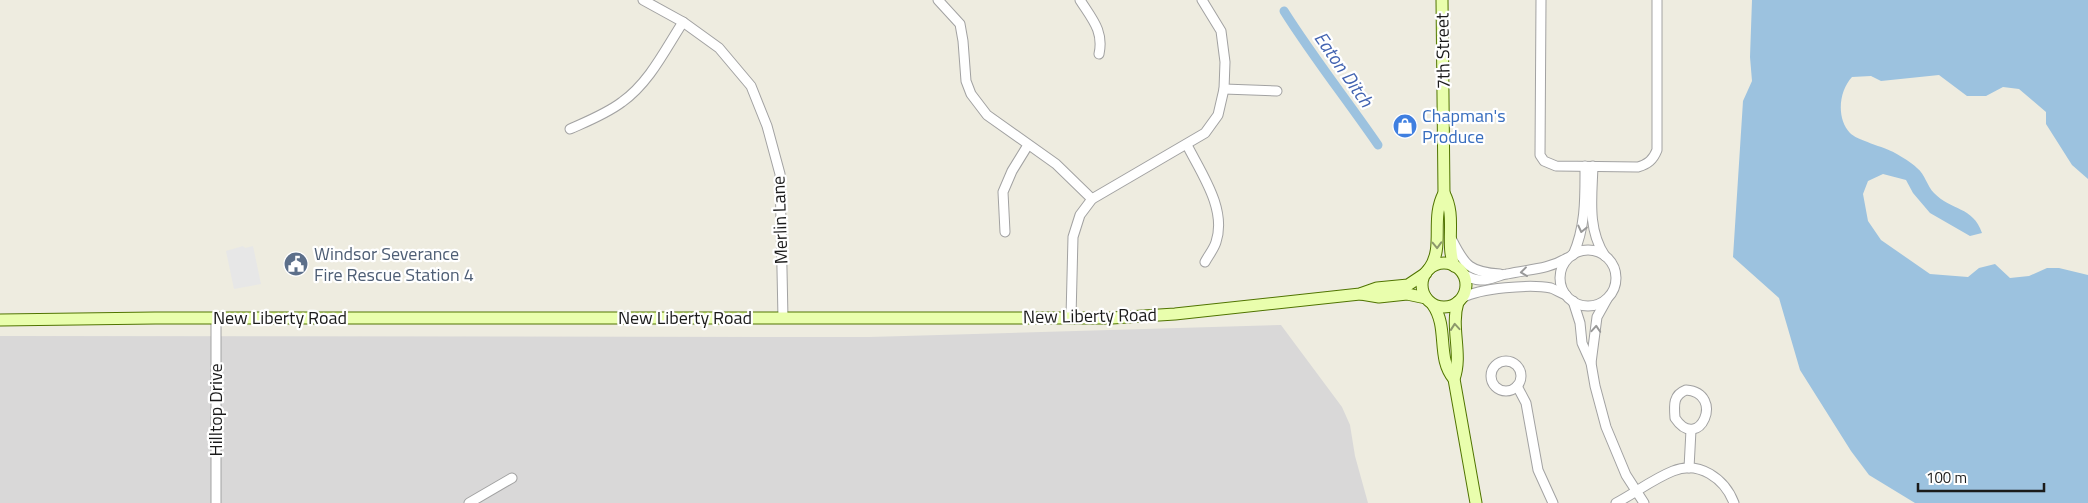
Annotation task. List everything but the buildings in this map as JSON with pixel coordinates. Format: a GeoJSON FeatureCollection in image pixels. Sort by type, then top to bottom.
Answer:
{"type":"FeatureCollection","features":[{"type":"Feature","properties":{"kind":"street","name":"Merlin Lane"},"geometry":{"type":"LineString","coordinates":[[643,0],[683,22],[719,48],[751,86],[767,126],[780,174],[783,318]]}},
{"type":"Feature","properties":{"kind":"street"},"geometry":{"type":"LineString","coordinates":[[938,0],[960,24],[966,81],[971,94],[987,115],[1056,164],[1092,199]]}},
{"type":"Feature","properties":{"kind":"street"},"geometry":{"type":"LineString","coordinates":[[1080,0],[1098,29],[1102,42],[1099,54]]}},
{"type":"Feature","properties":{"kind":"street"},"geometry":{"type":"LineString","coordinates":[[1071,317],[1073,237],[1080,215],[1092,199],[1205,134],[1218,115],[1224,89],[1225,62],[1221,30],[1202,0]]}},
{"type":"Feature","properties":{"kind":"street","name":"7th Street"},"geometry":{"type":"LineString","coordinates":[[1442,0],[1444,193],[1450,205],[1450,254],[1458,270]]}},
{"type":"Feature","properties":{"kind":"street"},"geometry":{"type":"LineString","coordinates":[[1541,0],[1540,155],[1549,164],[1638,167],[1647,164],[1654,158],[1657,150],[1657,0]]}},
{"type":"Feature","properties":{"kind":"street"},"geometry":{"type":"LineString","coordinates":[[570,129],[612,109],[635,91],[649,75],[683,22]]}},
{"type":"Feature","properties":{"kind":"street"},"geometry":{"type":"LineString","coordinates":[[1224,89],[1277,91]]}},
{"type":"Feature","properties":{"kind":"street"},"geometry":{"type":"LineString","coordinates":[[1004,232],[1003,192],[1012,170],[1028,145]]}},
{"type":"Feature","properties":{"kind":"street"},"geometry":{"type":"LineString","coordinates":[[1187,145],[1211,192],[1220,218],[1216,242],[1205,262]]}},
{"type":"Feature","properties":{"kind":"street"},"geometry":{"type":"LineString","coordinates":[[1589,166],[1582,232],[1571,256],[1561,271],[1560,280],[1580,323],[1582,343],[1591,363],[1606,427],[1619,459],[1636,492],[1644,503]]}},
{"type":"Feature","properties":{"kind":"street"},"geometry":{"type":"LineString","coordinates":[[1589,166],[1594,232],[1605,256],[1614,266],[1616,280],[1612,293],[1597,317],[1591,363]]}},
{"type":"Feature","properties":{"kind":"street","name":"7th Street"},"geometry":{"type":"LineString","coordinates":[[1428,271],[1437,256],[1438,204],[1444,193]]}},
{"type":"Feature","properties":{"kind":"street"},"geometry":{"type":"LineString","coordinates":[[1450,236],[1464,263],[1471,269],[1486,273],[1505,274],[1540,270],[1554,266],[1579,252],[1593,250],[1605,256]]}},
{"type":"Feature","properties":{"kind":"street"},"geometry":{"type":"LineString","coordinates":[[1476,503],[1454,379],[1447,370],[1442,323],[1422,288],[1428,271],[1439,264],[1458,270],[1470,278],[1480,280],[1505,274]]}},
{"type":"Feature","properties":{"kind":"street"},"geometry":{"type":"LineString","coordinates":[[1454,379],[1457,370],[1454,316],[1466,288],[1458,270]]}},
{"type":"Feature","properties":{"kind":"street","name":"New Liberty Road"},"geometry":{"type":"LineString","coordinates":[[3,318],[1144,317],[1360,294],[1378,288],[1408,285],[1428,271]]}},
{"type":"Feature","properties":{"kind":"street"},"geometry":{"type":"LineString","coordinates":[[1429,301],[1449,307],[1481,291],[1528,286],[1553,288],[1582,305],[1600,303],[1608,298]]}},
{"type":"Feature","properties":{"kind":"street","name":"New Liberty Road"},"geometry":{"type":"LineString","coordinates":[[1360,294],[1379,297],[1407,294],[1429,301]]}},
{"type":"Feature","properties":{"kind":"street","name":"Hilltop Drive"},"geometry":{"type":"LineString","coordinates":[[216,318],[216,503]]}},
{"type":"Feature","properties":{"kind":"street"},"geometry":{"type":"LineString","coordinates":[[1517,386],[1526,403],[1538,470],[1552,503]]}},
{"type":"Feature","properties":{"kind":"street"},"geometry":{"type":"LineString","coordinates":[[1686,390],[1694,390],[1706,400],[1704,422],[1700,427],[1691,430],[1684,428],[1675,418],[1676,398],[1686,390]]}},
{"type":"Feature","properties":{"kind":"street"},"geometry":{"type":"LineString","coordinates":[[1689,468],[1691,430]]}},
{"type":"Feature","properties":{"kind":"street"},"geometry":{"type":"LineString","coordinates":[[1616,503],[1674,470],[1689,468],[1707,471],[1720,480],[1730,492],[1734,503]]}},
{"type":"Feature","properties":{"kind":"street"},"geometry":{"type":"LineString","coordinates":[[469,503],[512,478]]}},
{"type":"Feature","properties":{"kind":"shaded area"},"geometry":{"type":"Polygon","coordinates":[[[243,246],[245,248],[253,246],[261,284],[234,289],[226,251],[243,246]]]}},
{"type":"Feature","properties":{"kind":"shaded area"},"geometry":{"type":"Polygon","coordinates":[[[1281,325],[1342,407],[1350,425],[1355,456],[1368,503],[0,503],[0,336],[869,337],[1281,325]]]}},
{"type":"Feature","properties":{"kind":"water"},"geometry":{"type":"Polygon","coordinates":[[[1752,0],[2088,0],[2088,179],[2072,165],[2046,124],[2046,112],[2019,89],[2003,87],[1986,96],[1967,96],[1939,75],[1881,81],[1871,76],[1852,77],[1844,90],[1841,112],[1846,127],[1853,136],[1890,151],[1909,162],[1920,171],[1934,193],[1947,203],[1967,213],[1978,224],[1982,233],[1970,236],[1930,213],[1913,193],[1906,180],[1883,174],[1868,181],[1863,194],[1868,221],[1881,240],[1930,274],[1968,277],[1979,268],[1995,264],[2010,278],[2029,276],[2047,268],[2059,268],[2088,275],[2088,503],[1915,503],[1869,475],[1851,451],[1800,370],[1779,298],[1733,257],[1743,101],[1752,81],[1750,57],[1752,0]]]}},
{"type":"Feature","properties":{"kind":"waterway","name":"Eaton Ditch"},"geometry":{"type":"LineString","coordinates":[[1284,11],[1378,145]]}},
{"type":"Feature","properties":{"kind":"place","name":"Chapman's Produce"},"geometry":{"type":"Point","coordinates":[1405,126]}},
{"type":"Feature","properties":{"kind":"place","name":"Windsor Severance Fire Rescue Station 4"},"geometry":{"type":"Point","coordinates":[296,264]}}]}
